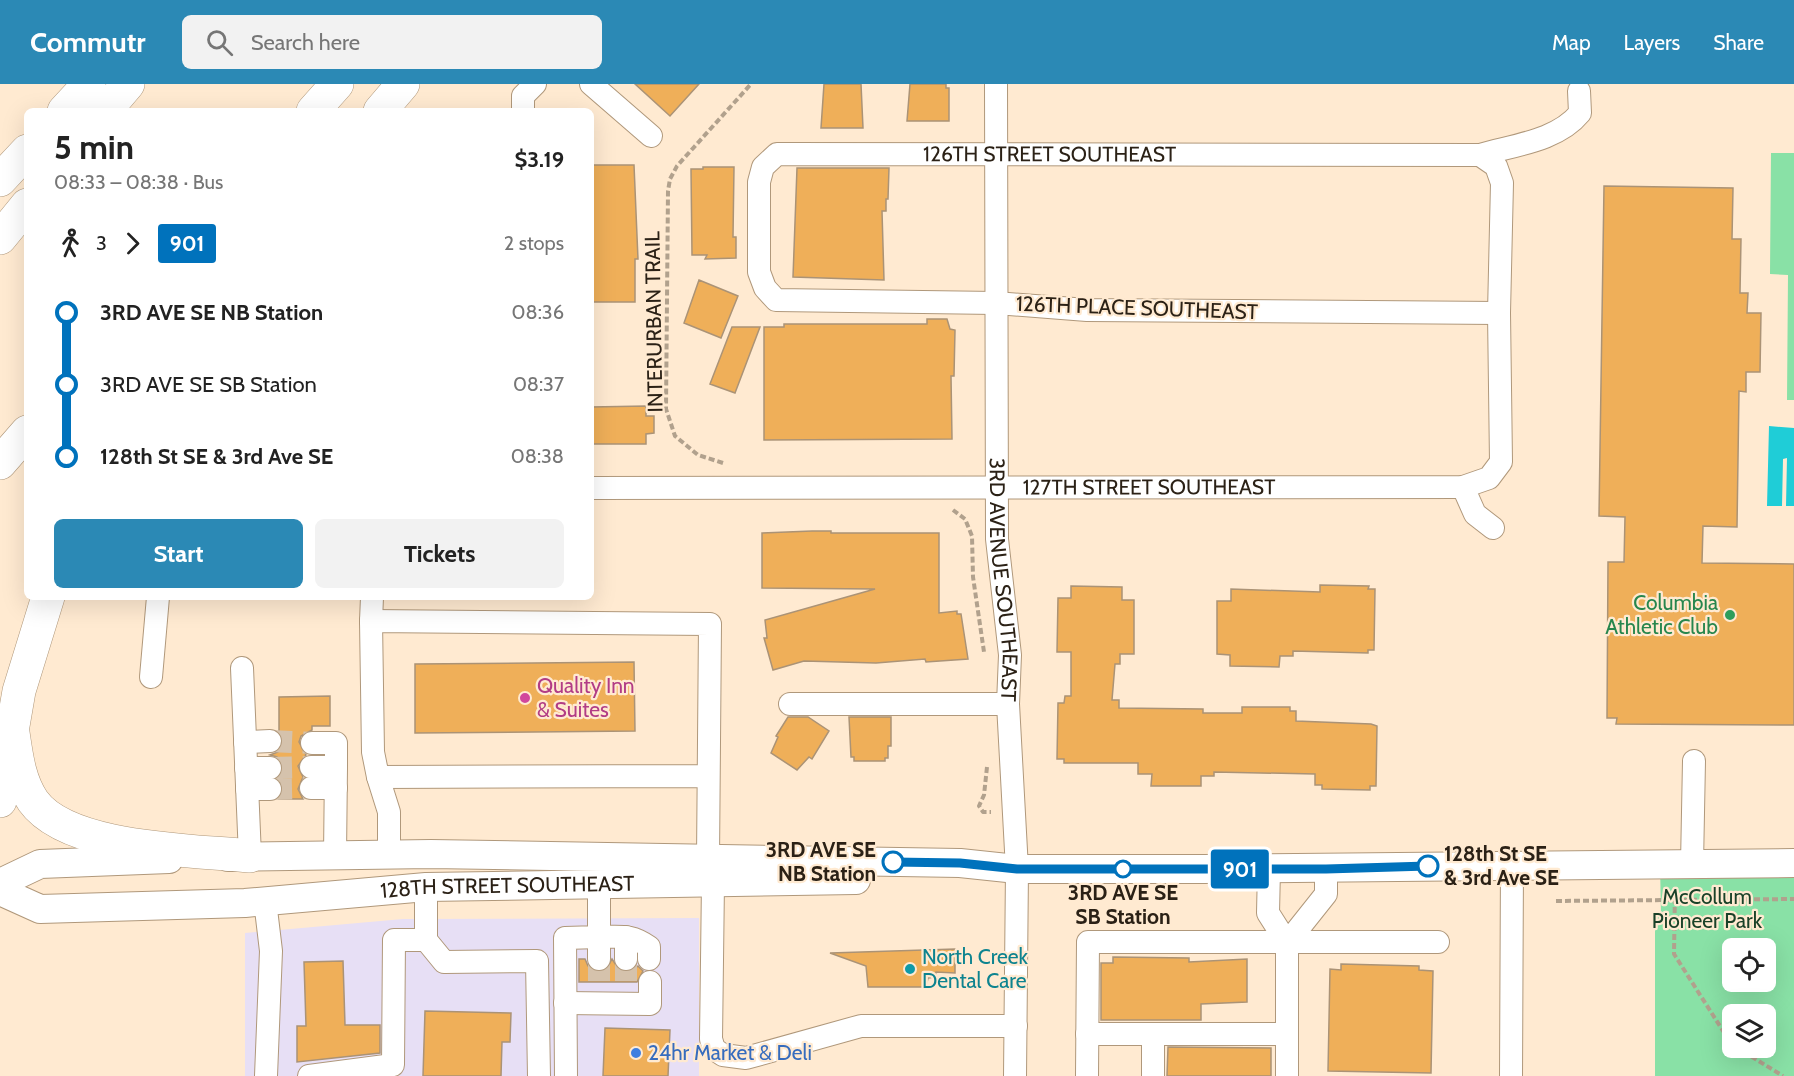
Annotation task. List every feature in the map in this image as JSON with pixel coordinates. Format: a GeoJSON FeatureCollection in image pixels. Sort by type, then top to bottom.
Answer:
{"type":"FeatureCollection","features":[{"type":"Feature","properties":{"kind":"highway"},"geometry":{"type":"LineString","coordinates":[[67,108],[90,84]]}},
{"type":"Feature","properties":{"kind":"highway"},"geometry":{"type":"LineString","coordinates":[[108,108],[128,84]]}},
{"type":"Feature","properties":{"kind":"highway"},"geometry":{"type":"LineString","coordinates":[[316,108],[337,84]]}},
{"type":"Feature","properties":{"kind":"highway"},"geometry":{"type":"LineString","coordinates":[[383,108],[403,84]]}},
{"type":"Feature","properties":{"kind":"highway"},"geometry":{"type":"LineString","coordinates":[[0,180],[24,154]]}},
{"type":"Feature","properties":{"kind":"highway"},"geometry":{"type":"LineString","coordinates":[[0,237],[24,209]]}},
{"type":"Feature","properties":{"kind":"highway"},"geometry":{"type":"LineString","coordinates":[[0,462],[24,435]]}},
{"type":"Feature","properties":{"kind":"highway"},"geometry":{"type":"LineString","coordinates":[[0,801],[19,691],[47,600]]}},
{"type":"Feature","properties":{"kind":"highway"},"geometry":{"type":"LineString","coordinates":[[12,726],[24,784],[43,812],[61,826],[84,835],[117,842],[250,856]]}},
{"type":"Feature","properties":{"kind":"main road","name":"128TH STREET SOUTHEAST"},"geometry":{"type":"LineString","coordinates":[[0,883],[40,864],[250,856],[389,855],[599,870]]}},
{"type":"Feature","properties":{"kind":"main road","name":"128TH STREET SOUTHEAST"},"geometry":{"type":"LineString","coordinates":[[0,891],[40,909],[265,901],[426,886],[460,870],[711,871],[960,863],[1017,869],[1326,869],[1512,864],[1794,863]]}},
{"type":"Feature","properties":{"kind":"street"},"geometry":{"type":"LineString","coordinates":[[523,108],[523,96],[535,84]]}},
{"type":"Feature","properties":{"kind":"street"},"geometry":{"type":"LineString","coordinates":[[591,84],[651,136]]}},
{"type":"Feature","properties":{"kind":"street","name":"3RD AVENUE SOUTHEAST"},"geometry":{"type":"LineString","coordinates":[[996,84],[997,539],[1010,655],[997,704],[1017,869],[1015,1076]]}},
{"type":"Feature","properties":{"kind":"street","name":"126TH STREET SOUTHEAST"},"geometry":{"type":"LineString","coordinates":[[776,300],[765,288],[759,272],[759,182],[763,167],[777,154],[1480,155],[1553,134],[1571,124],[1580,113],[1579,92]]}},
{"type":"Feature","properties":{"kind":"street"},"geometry":{"type":"LineString","coordinates":[[1480,155],[1496,166],[1502,183],[1499,313]]}},
{"type":"Feature","properties":{"kind":"street","name":"126TH PLACE SOUTHEAST"},"geometry":{"type":"LineString","coordinates":[[776,300],[996,303],[1087,310],[1499,313]]}},
{"type":"Feature","properties":{"kind":"street","name":"127TH STREET SOUTHEAST"},"geometry":{"type":"LineString","coordinates":[[594,488],[996,490],[1463,487],[1489,478],[1501,462],[1499,313]]}},
{"type":"Feature","properties":{"kind":"street"},"geometry":{"type":"LineString","coordinates":[[1463,487],[1475,514],[1493,528]]}},
{"type":"Feature","properties":{"kind":"street"},"geometry":{"type":"LineString","coordinates":[[151,677],[158,600]]}},
{"type":"Feature","properties":{"kind":"street"},"geometry":{"type":"LineString","coordinates":[[372,600],[373,752],[389,812],[389,855]]}},
{"type":"Feature","properties":{"kind":"street"},"geometry":{"type":"LineString","coordinates":[[371,621],[710,624],[708,776],[711,871],[711,1039],[714,1049],[723,1055],[746,1058],[861,1026],[1016,1026]]}},
{"type":"Feature","properties":{"kind":"street"},"geometry":{"type":"LineString","coordinates":[[242,668],[250,856]]}},
{"type":"Feature","properties":{"kind":"street"},"geometry":{"type":"LineString","coordinates":[[790,704],[997,704]]}},
{"type":"Feature","properties":{"kind":"street"},"geometry":{"type":"LineString","coordinates":[[245,742],[270,741]]}},
{"type":"Feature","properties":{"kind":"street"},"geometry":{"type":"LineString","coordinates":[[312,743],[336,743],[335,855]]}},
{"type":"Feature","properties":{"kind":"street"},"geometry":{"type":"LineString","coordinates":[[1683,864],[1694,761]]}},
{"type":"Feature","properties":{"kind":"street"},"geometry":{"type":"LineString","coordinates":[[378,777],[708,776]]}},
{"type":"Feature","properties":{"kind":"street"},"geometry":{"type":"LineString","coordinates":[[311,778],[336,778]]}},
{"type":"Feature","properties":{"kind":"street"},"geometry":{"type":"LineString","coordinates":[[247,779],[270,779]]}},
{"type":"Feature","properties":{"kind":"street"},"geometry":{"type":"LineString","coordinates":[[1511,1076],[1512,864]]}},
{"type":"Feature","properties":{"kind":"street"},"geometry":{"type":"LineString","coordinates":[[1269,869],[1268,913],[1287,943],[1287,1076]]}},
{"type":"Feature","properties":{"kind":"street"},"geometry":{"type":"LineString","coordinates":[[1287,943],[1326,894],[1326,869]]}},
{"type":"Feature","properties":{"kind":"street"},"geometry":{"type":"LineString","coordinates":[[599,870],[599,948]]}},
{"type":"Feature","properties":{"kind":"street"},"geometry":{"type":"LineString","coordinates":[[426,886],[426,940],[444,962],[537,961],[539,1076]]}},
{"type":"Feature","properties":{"kind":"street"},"geometry":{"type":"LineString","coordinates":[[265,901],[271,951],[266,1076]]}},
{"type":"Feature","properties":{"kind":"street"},"geometry":{"type":"LineString","coordinates":[[566,1076],[565,938],[599,948],[626,948],[635,936],[649,947],[649,959]]}},
{"type":"Feature","properties":{"kind":"street"},"geometry":{"type":"LineString","coordinates":[[309,1076],[393,1065],[394,940],[426,940]]}},
{"type":"Feature","properties":{"kind":"street"},"geometry":{"type":"LineString","coordinates":[[1087,1076],[1088,942],[1438,942]]}},
{"type":"Feature","properties":{"kind":"street"},"geometry":{"type":"LineString","coordinates":[[565,1003],[599,993],[626,993],[650,1004],[650,982]]}},
{"type":"Feature","properties":{"kind":"street"},"geometry":{"type":"LineString","coordinates":[[1087,1034],[1287,1034]]}},
{"type":"Feature","properties":{"kind":"street"},"geometry":{"type":"LineString","coordinates":[[1153,1034],[1153,1076]]}},
{"type":"Feature","properties":{"kind":"path","name":"INTERURBAN TRAIL"},"geometry":{"type":"LineString","coordinates":[[731,464],[698,455],[675,436],[666,409],[668,191],[670,179],[677,166],[750,84]]}},
{"type":"Feature","properties":{"kind":"path"},"geometry":{"type":"LineString","coordinates":[[955,502],[952,512],[965,519],[972,536],[973,577],[986,664],[997,704]]}},
{"type":"Feature","properties":{"kind":"path"},"geometry":{"type":"LineString","coordinates":[[983,812],[979,806],[984,795],[987,757]]}},
{"type":"Feature","properties":{"kind":"path"},"geometry":{"type":"LineString","coordinates":[[1683,864],[1675,901],[1674,954],[1722,1028]]}},
{"type":"Feature","properties":{"kind":"path"},"geometry":{"type":"LineString","coordinates":[[1556,901],[1794,899]]}},
{"type":"Feature","properties":{"kind":"path"},"geometry":{"type":"LineString","coordinates":[[1754,1058],[1783,1076]]}},
{"type":"Feature","properties":{"kind":"shaded area"},"geometry":{"type":"Polygon","coordinates":[[[699,918],[699,1076],[245,1076],[245,933],[403,919],[699,918]]]}},
{"type":"Feature","properties":{"kind":"green space"},"geometry":{"type":"Polygon","coordinates":[[[1771,153],[1794,153],[1794,400],[1787,400],[1788,275],[1770,274],[1771,153]]]}},
{"type":"Feature","properties":{"kind":"green space","name":"McCollum Pioneer Park"},"geometry":{"type":"Polygon","coordinates":[[[1794,863],[1794,1076],[1655,1076],[1655,914],[1661,914],[1660,864],[1794,863]]]}},
{"type":"Feature","properties":{"kind":"water"},"geometry":{"type":"Polygon","coordinates":[[[1769,426],[1794,428],[1794,506],[1786,506],[1787,458],[1783,459],[1782,506],[1767,506],[1769,426]]]}},
{"type":"Feature","properties":{"kind":"building"},"geometry":{"type":"Polygon","coordinates":[[[635,84],[699,84],[670,116],[635,84]]]}},
{"type":"Feature","properties":{"kind":"building"},"geometry":{"type":"Polygon","coordinates":[[[824,84],[861,84],[863,128],[821,128],[824,84]]]}},
{"type":"Feature","properties":{"kind":"building"},"geometry":{"type":"Polygon","coordinates":[[[910,84],[946,84],[946,88],[949,88],[949,121],[907,121],[910,84]]]}},
{"type":"Feature","properties":{"kind":"building"},"geometry":{"type":"Polygon","coordinates":[[[594,165],[634,165],[638,259],[635,259],[635,302],[594,302],[594,165]]]}},
{"type":"Feature","properties":{"kind":"building"},"geometry":{"type":"Polygon","coordinates":[[[703,167],[734,167],[733,237],[736,237],[736,258],[705,259],[707,255],[692,255],[691,169],[703,169],[703,167]]]}},
{"type":"Feature","properties":{"kind":"building"},"geometry":{"type":"Polygon","coordinates":[[[797,168],[889,168],[888,199],[886,199],[886,211],[882,211],[884,280],[793,277],[797,168]]]}},
{"type":"Feature","properties":{"kind":"building"},"geometry":{"type":"Polygon","coordinates":[[[1604,186],[1733,188],[1732,239],[1741,239],[1740,293],[1748,293],[1747,313],[1761,313],[1760,372],[1746,372],[1746,392],[1739,391],[1737,527],[1703,526],[1702,563],[1794,564],[1794,725],[1616,724],[1617,718],[1607,718],[1608,562],[1624,562],[1625,517],[1599,516],[1604,186]]]}},
{"type":"Feature","properties":{"kind":"building"},"geometry":{"type":"Polygon","coordinates":[[[699,280],[738,296],[721,338],[684,323],[699,280]]]}},
{"type":"Feature","properties":{"kind":"building"},"geometry":{"type":"Polygon","coordinates":[[[927,319],[947,319],[950,329],[955,330],[954,376],[951,376],[952,439],[764,440],[764,327],[784,327],[784,324],[927,324],[927,319]]]}},
{"type":"Feature","properties":{"kind":"building"},"geometry":{"type":"Polygon","coordinates":[[[732,327],[760,327],[735,393],[710,384],[732,327]]]}},
{"type":"Feature","properties":{"kind":"building"},"geometry":{"type":"Polygon","coordinates":[[[646,406],[646,416],[654,416],[654,433],[646,434],[646,444],[594,444],[594,407],[646,406]]]}},
{"type":"Feature","properties":{"kind":"building"},"geometry":{"type":"Polygon","coordinates":[[[812,531],[939,533],[939,613],[957,611],[957,614],[961,614],[968,659],[926,662],[925,659],[876,663],[804,661],[773,670],[764,638],[767,638],[765,620],[875,589],[762,588],[762,533],[812,531]]]}},
{"type":"Feature","properties":{"kind":"building"},"geometry":{"type":"Polygon","coordinates":[[[1320,585],[1369,586],[1368,589],[1375,589],[1374,650],[1368,650],[1368,653],[1293,651],[1293,656],[1280,656],[1279,667],[1230,666],[1230,655],[1217,654],[1217,601],[1231,601],[1231,589],[1320,592],[1320,585]]]}},
{"type":"Feature","properties":{"kind":"building"},"geometry":{"type":"Polygon","coordinates":[[[1071,586],[1122,587],[1122,600],[1134,600],[1134,654],[1120,654],[1120,664],[1115,664],[1112,700],[1119,700],[1119,708],[1203,709],[1203,713],[1242,713],[1242,707],[1290,707],[1290,711],[1296,711],[1296,721],[1371,724],[1377,726],[1376,786],[1370,786],[1370,790],[1322,789],[1322,785],[1315,785],[1315,774],[1214,772],[1214,776],[1201,776],[1201,786],[1151,786],[1152,774],[1138,774],[1138,763],[1064,763],[1064,759],[1057,759],[1058,703],[1064,703],[1065,696],[1071,696],[1071,652],[1057,652],[1058,598],[1071,598],[1071,586]]]}},
{"type":"Feature","properties":{"kind":"building","name":"Quality Inn & Suites"},"geometry":{"type":"Polygon","coordinates":[[[634,662],[635,731],[415,733],[415,664],[634,662]]]}},
{"type":"Feature","properties":{"kind":"building"},"geometry":{"type":"Polygon","coordinates":[[[330,696],[330,726],[312,726],[312,730],[301,736],[299,742],[306,755],[298,766],[303,777],[298,789],[303,799],[279,799],[283,788],[278,778],[283,767],[277,757],[270,755],[278,752],[283,741],[279,731],[279,697],[330,696]]]}},
{"type":"Feature","properties":{"kind":"building"},"geometry":{"type":"Polygon","coordinates":[[[788,717],[808,717],[829,731],[812,759],[809,757],[797,770],[771,753],[778,737],[776,736],[788,717]]]}},
{"type":"Feature","properties":{"kind":"building"},"geometry":{"type":"Polygon","coordinates":[[[849,717],[891,717],[891,746],[888,746],[888,758],[885,758],[885,761],[854,761],[854,757],[851,757],[849,717]]]}},
{"type":"Feature","properties":{"kind":"building","name":"North Creek Dental Care"},"geometry":{"type":"Polygon","coordinates":[[[955,949],[955,973],[936,972],[935,977],[928,978],[926,987],[868,987],[866,966],[830,953],[955,949]]]}},
{"type":"Feature","properties":{"kind":"building"},"geometry":{"type":"Polygon","coordinates":[[[1113,957],[1189,958],[1189,962],[1247,959],[1247,1002],[1201,1004],[1201,1020],[1101,1020],[1101,963],[1113,963],[1113,957]]]}},
{"type":"Feature","properties":{"kind":"building"},"geometry":{"type":"Polygon","coordinates":[[[579,959],[585,959],[588,966],[598,972],[606,970],[612,959],[620,971],[632,971],[638,966],[643,971],[637,982],[579,982],[579,959]]]}},
{"type":"Feature","properties":{"kind":"building"},"geometry":{"type":"Polygon","coordinates":[[[343,961],[345,1025],[380,1025],[380,1053],[297,1062],[297,1026],[306,1026],[304,962],[343,961]]]}},
{"type":"Feature","properties":{"kind":"building"},"geometry":{"type":"Polygon","coordinates":[[[1341,964],[1419,966],[1419,970],[1433,971],[1431,1073],[1328,1071],[1330,969],[1341,970],[1341,964]]]}},
{"type":"Feature","properties":{"kind":"building"},"geometry":{"type":"Polygon","coordinates":[[[425,1011],[511,1013],[510,1042],[502,1042],[501,1076],[423,1076],[425,1011]]]}},
{"type":"Feature","properties":{"kind":"building","name":"24hr Market & Deli"},"geometry":{"type":"Polygon","coordinates":[[[605,1028],[670,1030],[668,1076],[603,1076],[605,1028]]]}},
{"type":"Feature","properties":{"kind":"building"},"geometry":{"type":"Polygon","coordinates":[[[1168,1047],[1271,1048],[1271,1076],[1167,1076],[1168,1047]]]}},
{"type":"Feature","properties":{"kind":"tunnel"},"geometry":{"type":"LineString","coordinates":[[270,741],[312,743]]}},
{"type":"Feature","properties":{"kind":"tunnel"},"geometry":{"type":"LineString","coordinates":[[270,768],[311,767]]}},
{"type":"Feature","properties":{"kind":"tunnel"},"geometry":{"type":"LineString","coordinates":[[270,789],[311,788]]}},
{"type":"Feature","properties":{"kind":"tunnel"},"geometry":{"type":"LineString","coordinates":[[599,959],[599,982]]}},
{"type":"Feature","properties":{"kind":"tunnel"},"geometry":{"type":"LineString","coordinates":[[626,959],[626,982]]}},
{"type":"Feature","properties":{"kind":"bus line","name":"901"},"geometry":{"type":"LineString","coordinates":[[893,862],[960,863],[1017,869],[1326,869],[1428,866]]}},
{"type":"Feature","properties":{"kind":"place","name":"Columbia Athletic Club"},"geometry":{"type":"Point","coordinates":[1730,615]}},
{"type":"Feature","properties":{"kind":"place","name":"Quality Inn & Suites"},"geometry":{"type":"Point","coordinates":[525,698]}},
{"type":"Feature","properties":{"kind":"place","name":"3RD AVE SE NB Station"},"geometry":{"type":"Point","coordinates":[893,862]}},
{"type":"Feature","properties":{"kind":"place","name":"128th St SE & 3rd Ave SE"},"geometry":{"type":"Point","coordinates":[1428,866]}},
{"type":"Feature","properties":{"kind":"place","name":"3RD AVE SE SB Station"},"geometry":{"type":"Point","coordinates":[1123,869]}},
{"type":"Feature","properties":{"kind":"place","name":"North Creek Dental Care"},"geometry":{"type":"Point","coordinates":[910,969]}},
{"type":"Feature","properties":{"kind":"place","name":"24hr Market & Deli"},"geometry":{"type":"Point","coordinates":[636,1053]}}]}
